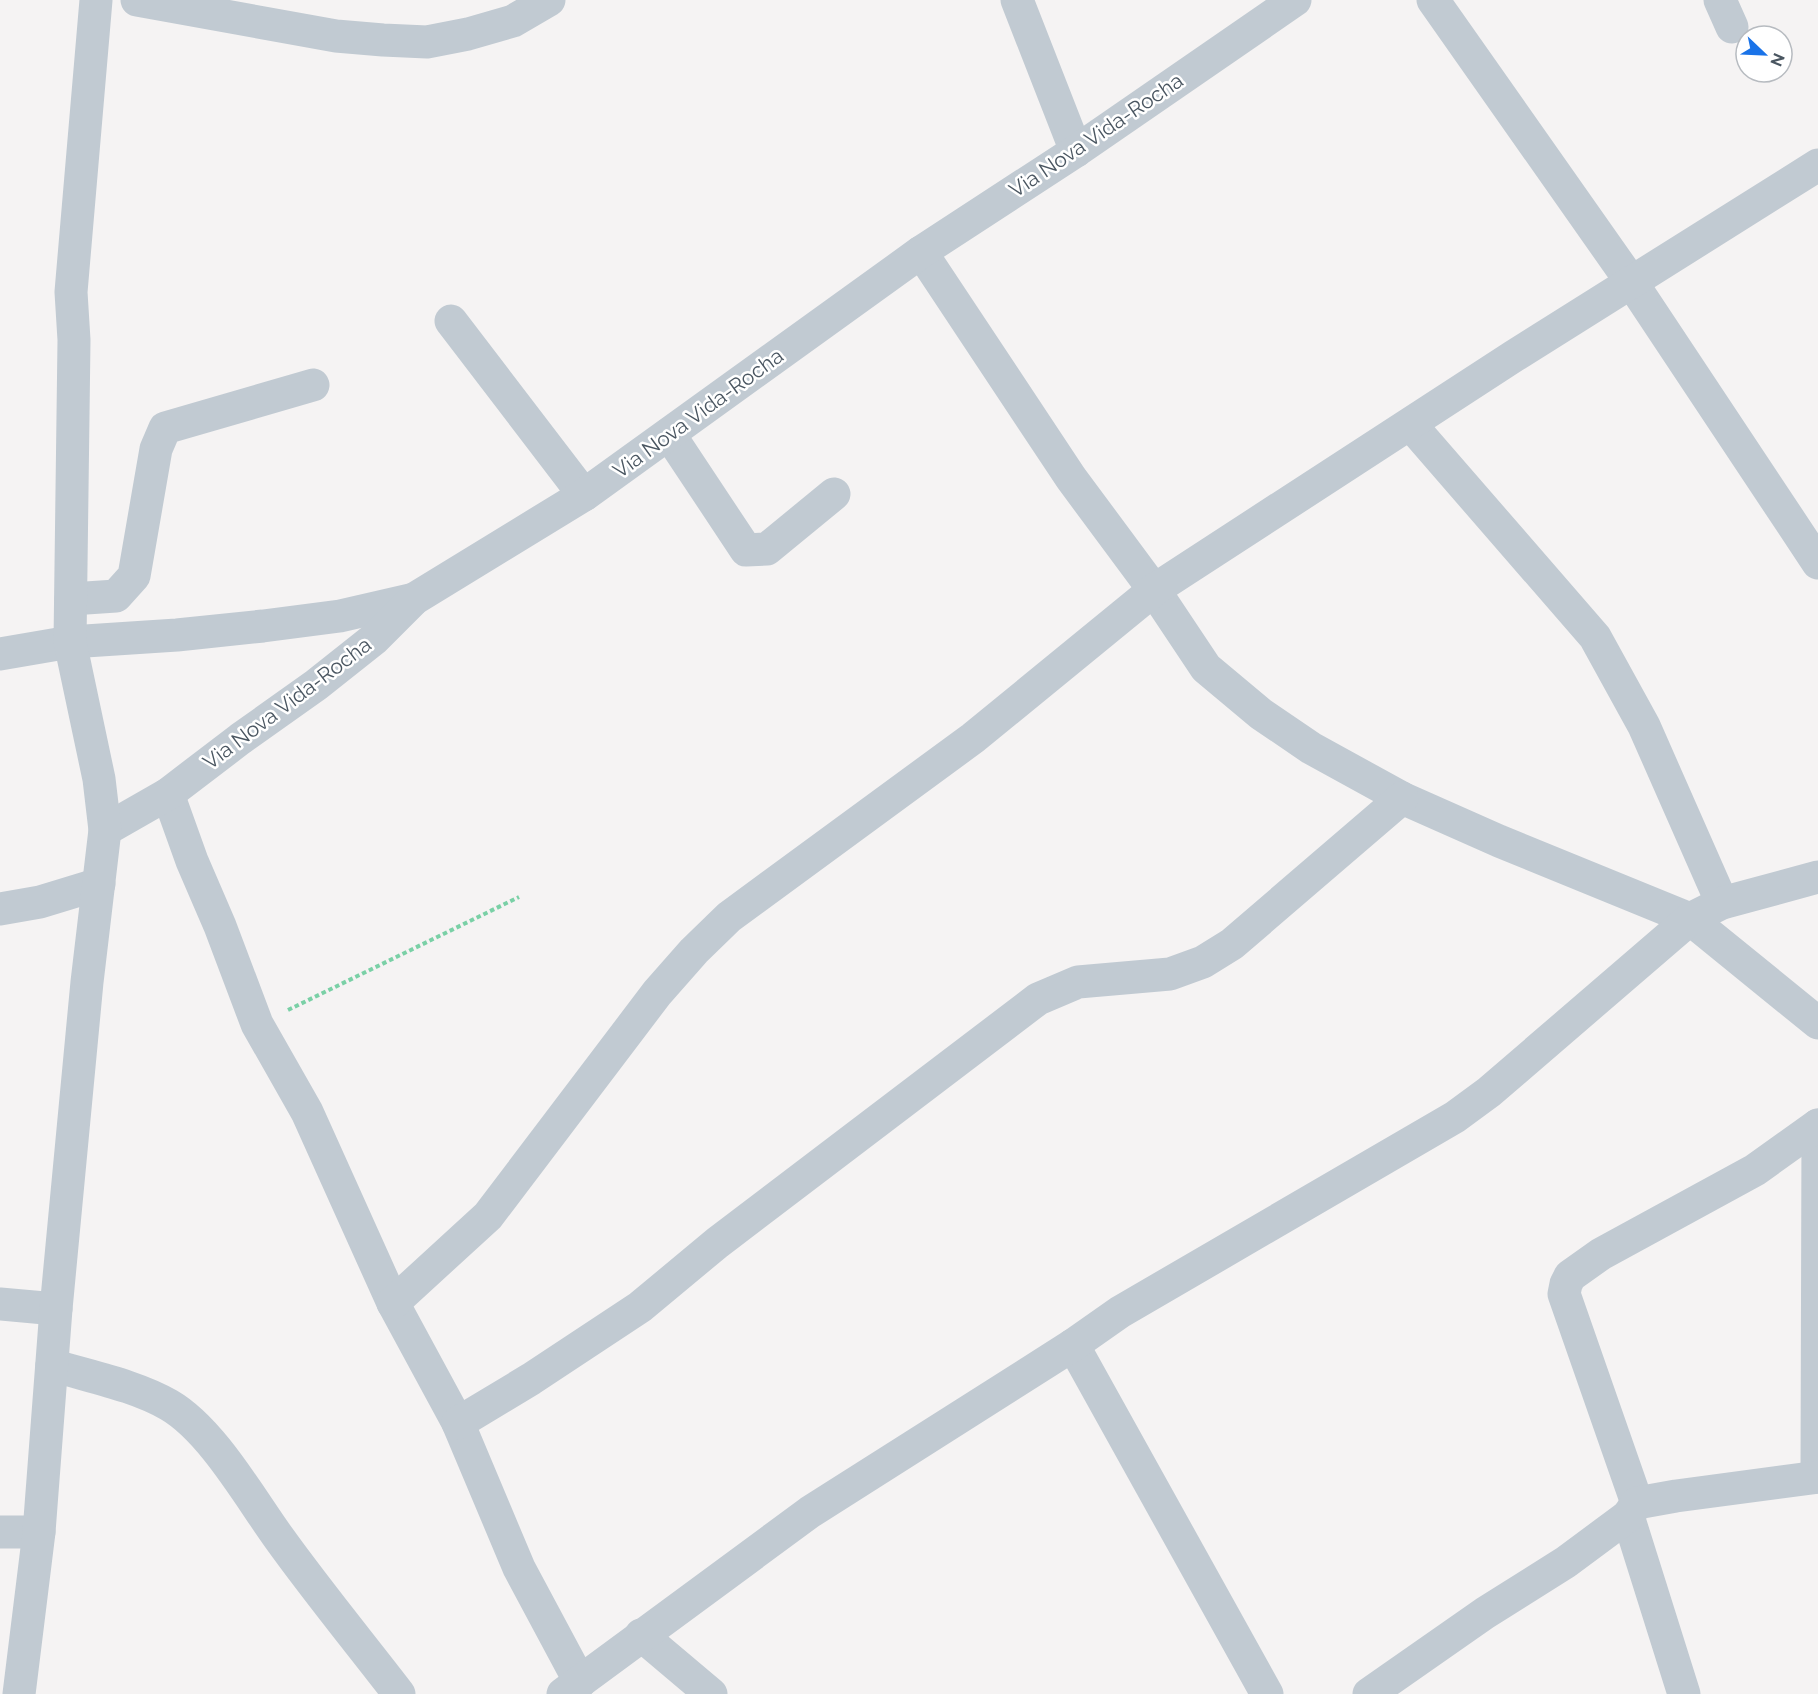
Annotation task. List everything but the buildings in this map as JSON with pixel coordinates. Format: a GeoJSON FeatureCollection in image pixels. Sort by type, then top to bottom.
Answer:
{"type":"FeatureCollection","features":[{"type":"Feature","properties":{"kind":"street"},"geometry":{"type":"LineString","coordinates":[[19,1694],[39,1532],[56,1309],[87,982],[105,830],[99,779],[70,642],[74,340],[71,292],[96,0]]}},
{"type":"Feature","properties":{"kind":"street"},"geometry":{"type":"LineString","coordinates":[[136,0],[336,36],[427,42],[468,34],[513,21],[549,0]]}},
{"type":"Feature","properties":{"kind":"street"},"geometry":{"type":"LineString","coordinates":[[1017,0],[1076,150]]}},
{"type":"Feature","properties":{"kind":"street","name":"Via Nova Vida-Rocha"},"geometry":{"type":"LineString","coordinates":[[105,830],[168,794],[232,744],[316,686],[374,639],[414,599],[584,495],[921,252],[1076,150],[1255,12],[1295,0]]}},
{"type":"Feature","properties":{"kind":"street"},"geometry":{"type":"LineString","coordinates":[[1433,0],[1632,283],[1818,563]]}},
{"type":"Feature","properties":{"kind":"street"},"geometry":{"type":"LineString","coordinates":[[393,1304],[488,1216],[657,993],[694,951],[729,917],[973,738],[1155,590],[1514,356],[1818,165]]}},
{"type":"Feature","properties":{"kind":"street"},"geometry":{"type":"LineString","coordinates":[[921,252],[1071,478],[1155,590],[1206,668],[1253,708],[1311,748],[1402,798],[1498,842],[1690,919],[1818,1023]]}},
{"type":"Feature","properties":{"kind":"street"},"geometry":{"type":"LineString","coordinates":[[451,321],[584,495]]}},
{"type":"Feature","properties":{"kind":"street"},"geometry":{"type":"LineString","coordinates":[[70,599],[116,596],[134,576],[156,449],[165,428],[314,385]]}},
{"type":"Feature","properties":{"kind":"street"},"geometry":{"type":"LineString","coordinates":[[1411,425],[1595,637],[1644,726],[1722,903]]}},
{"type":"Feature","properties":{"kind":"street"},"geometry":{"type":"LineString","coordinates":[[669,434],[746,550],[767,549],[834,494]]}},
{"type":"Feature","properties":{"kind":"street"},"geometry":{"type":"LineString","coordinates":[[0,654],[70,642],[263,626],[340,616],[414,599]]}},
{"type":"Feature","properties":{"kind":"street"},"geometry":{"type":"LineString","coordinates":[[168,794],[257,1024],[307,1112],[393,1304],[458,1423],[571,1688],[810,1512],[1073,1345],[1120,1312],[1455,1117],[1489,1092],[1690,919],[1722,903],[1818,877]]}},
{"type":"Feature","properties":{"kind":"street"},"geometry":{"type":"LineString","coordinates":[[458,1423],[640,1307],[717,1244],[1038,999],[1078,982],[1170,974],[1203,962],[1232,944],[1402,798]]}},
{"type":"Feature","properties":{"kind":"street"},"geometry":{"type":"LineString","coordinates":[[0,909],[40,902],[99,884]]}},
{"type":"Feature","properties":{"kind":"street"},"geometry":{"type":"LineString","coordinates":[[1369,1694],[1485,1613],[1566,1562],[1632,1509],[1676,1496],[1818,1477],[1818,1125]]}},
{"type":"Feature","properties":{"kind":"street"},"geometry":{"type":"LineString","coordinates":[[1684,1694],[1632,1509],[1564,1294],[1566,1284],[1570,1276],[1601,1254],[1755,1170],[1818,1125]]}},
{"type":"Feature","properties":{"kind":"street"},"geometry":{"type":"LineString","coordinates":[[0,1304],[56,1309]]}},
{"type":"Feature","properties":{"kind":"street"},"geometry":{"type":"LineString","coordinates":[[1073,1345],[1267,1694]]}},
{"type":"Feature","properties":{"kind":"street"},"geometry":{"type":"LineString","coordinates":[[52,1365],[143,1392],[170,1405],[192,1421],[213,1444],[286,1548],[399,1694]]}},
{"type":"Feature","properties":{"kind":"street"},"geometry":{"type":"LineString","coordinates":[[0,1532],[39,1532]]}},
{"type":"Feature","properties":{"kind":"street"},"geometry":{"type":"LineString","coordinates":[[641,1635],[711,1694]]}},
{"type":"Feature","properties":{"kind":"path"},"geometry":{"type":"LineString","coordinates":[[257,1024],[519,897]]}}]}
